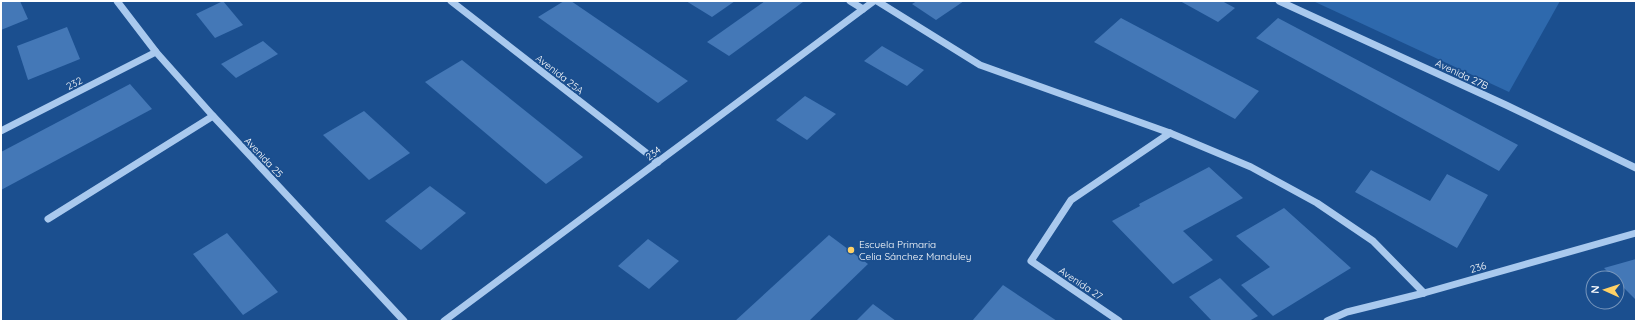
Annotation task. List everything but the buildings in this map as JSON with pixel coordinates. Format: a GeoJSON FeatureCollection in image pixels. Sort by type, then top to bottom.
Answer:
{"type":"FeatureCollection","features":[{"type":"Feature","properties":{"kind":"street","name":"Avenida 25"},"geometry":{"type":"LineString","coordinates":[[117,1],[156,52],[213,116],[404,321]]}},
{"type":"Feature","properties":{"kind":"street","name":"Avenida 25A"},"geometry":{"type":"LineString","coordinates":[[451,1],[658,162]]}},
{"type":"Feature","properties":{"kind":"street"},"geometry":{"type":"LineString","coordinates":[[850,1],[863,9]]}},
{"type":"Feature","properties":{"kind":"street","name":"234"},"geometry":{"type":"LineString","coordinates":[[444,321],[874,1]]}},
{"type":"Feature","properties":{"kind":"street"},"geometry":{"type":"LineString","coordinates":[[877,1],[980,65],[1170,133],[1251,167],[1317,203],[1373,241],[1424,293]]}},
{"type":"Feature","properties":{"kind":"street","name":"Avenida 27B"},"geometry":{"type":"LineString","coordinates":[[1279,1],[1506,105],[1636,168]]}},
{"type":"Feature","properties":{"kind":"street","name":"232"},"geometry":{"type":"LineString","coordinates":[[1,131],[156,52]]}},
{"type":"Feature","properties":{"kind":"street"},"geometry":{"type":"LineString","coordinates":[[48,219],[213,116]]}},
{"type":"Feature","properties":{"kind":"street","name":"Avenida 27"},"geometry":{"type":"LineString","coordinates":[[1119,321],[1031,261],[1071,200],[1170,133]]}},
{"type":"Feature","properties":{"kind":"street","name":"236"},"geometry":{"type":"LineString","coordinates":[[1326,321],[1347,312],[1424,293],[1636,233]]}},
{"type":"Feature","properties":{"kind":"shaded area"},"geometry":{"type":"Polygon","coordinates":[[[1313,1],[1560,1],[1509,92],[1313,1]]]}},
{"type":"Feature","properties":{"kind":"place","name":"Escuela Primaria Celia Sánchez Manduley"},"geometry":{"type":"Point","coordinates":[851,250]}}]}
